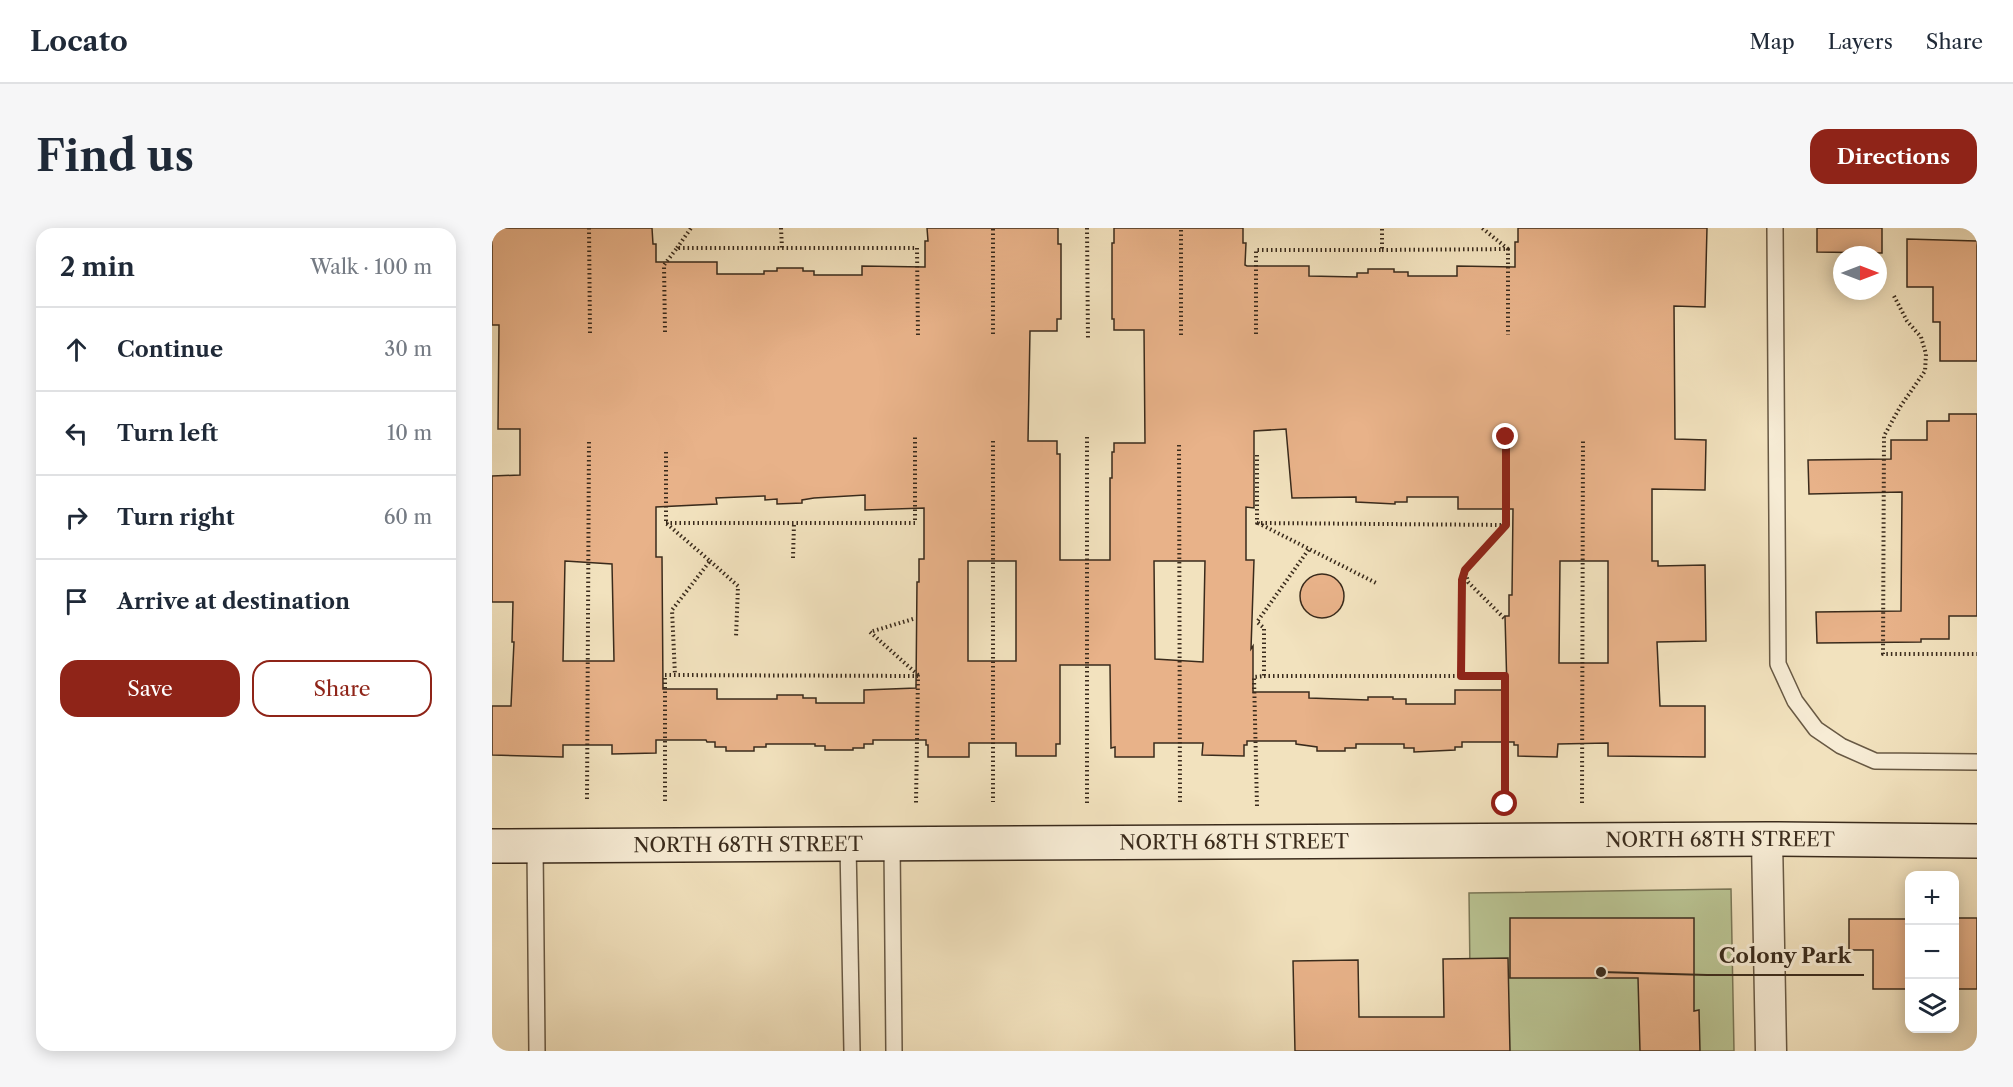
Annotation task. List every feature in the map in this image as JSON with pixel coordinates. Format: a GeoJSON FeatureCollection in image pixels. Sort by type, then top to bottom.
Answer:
{"type":"FeatureCollection","features":[{"type":"Feature","properties":{"kind":"street","name":"NORTH 68TH STREET"},"geometry":{"type":"LineString","coordinates":[[492,846],[1767,839],[1977,841]]}},
{"type":"Feature","properties":{"kind":"street"},"geometry":{"type":"LineString","coordinates":[[1767,839],[1771,1051]]}},
{"type":"Feature","properties":{"kind":"lane"},"geometry":{"type":"LineString","coordinates":[[1775,228],[1778,664],[1796,701],[1816,729],[1842,746],[1875,761],[1977,762]]}},
{"type":"Feature","properties":{"kind":"lane"},"geometry":{"type":"LineString","coordinates":[[848,845],[852,1051]]}},
{"type":"Feature","properties":{"kind":"lane"},"geometry":{"type":"LineString","coordinates":[[892,845],[894,1051]]}},
{"type":"Feature","properties":{"kind":"lane"},"geometry":{"type":"LineString","coordinates":[[535,847],[537,1051]]}},
{"type":"Feature","properties":{"kind":"path"},"geometry":{"type":"LineString","coordinates":[[589,228],[590,334]]}},
{"type":"Feature","properties":{"kind":"path"},"geometry":{"type":"LineString","coordinates":[[665,332],[664,265],[691,228]]}},
{"type":"Feature","properties":{"kind":"path"},"geometry":{"type":"LineString","coordinates":[[781,228],[782,248]]}},
{"type":"Feature","properties":{"kind":"path"},"geometry":{"type":"LineString","coordinates":[[993,228],[993,334]]}},
{"type":"Feature","properties":{"kind":"path"},"geometry":{"type":"LineString","coordinates":[[1087,228],[1088,340]]}},
{"type":"Feature","properties":{"kind":"path"},"geometry":{"type":"LineString","coordinates":[[1181,228],[1181,335]]}},
{"type":"Feature","properties":{"kind":"path"},"geometry":{"type":"LineString","coordinates":[[1382,228],[1383,250]]}},
{"type":"Feature","properties":{"kind":"path"},"geometry":{"type":"LineString","coordinates":[[1482,228],[1508,249]]}},
{"type":"Feature","properties":{"kind":"path"},"geometry":{"type":"LineString","coordinates":[[677,248],[917,248],[918,336]]}},
{"type":"Feature","properties":{"kind":"path"},"geometry":{"type":"LineString","coordinates":[[1256,334],[1256,250],[1508,249]]}},
{"type":"Feature","properties":{"kind":"path"},"geometry":{"type":"LineString","coordinates":[[1508,249],[1508,335]]}},
{"type":"Feature","properties":{"kind":"path"},"geometry":{"type":"LineString","coordinates":[[1894,296],[1907,321],[1921,337],[1926,363],[1925,371],[1900,407],[1884,436],[1883,654],[1977,654]]}},
{"type":"Feature","properties":{"kind":"path"},"geometry":{"type":"LineString","coordinates":[[666,523],[915,524],[915,437]]}},
{"type":"Feature","properties":{"kind":"path"},"geometry":{"type":"LineString","coordinates":[[1087,437],[1087,803]]}},
{"type":"Feature","properties":{"kind":"path"},"geometry":{"type":"LineString","coordinates":[[1461,676],[1462,580],[1465,570],[1506,525],[1506,437]]}},
{"type":"Feature","properties":{"kind":"path"},"geometry":{"type":"LineString","coordinates":[[1582,439],[1582,803]]}},
{"type":"Feature","properties":{"kind":"path"},"geometry":{"type":"LineString","coordinates":[[587,799],[589,440]]}},
{"type":"Feature","properties":{"kind":"path"},"geometry":{"type":"LineString","coordinates":[[993,441],[993,802]]}},
{"type":"Feature","properties":{"kind":"path"},"geometry":{"type":"LineString","coordinates":[[1179,445],[1180,802]]}},
{"type":"Feature","properties":{"kind":"path"},"geometry":{"type":"LineString","coordinates":[[666,452],[666,523],[738,586],[736,637]]}},
{"type":"Feature","properties":{"kind":"path"},"geometry":{"type":"LineString","coordinates":[[1257,455],[1257,523]]}},
{"type":"Feature","properties":{"kind":"path"},"geometry":{"type":"LineString","coordinates":[[793,558],[794,523]]}},
{"type":"Feature","properties":{"kind":"path"},"geometry":{"type":"LineString","coordinates":[[1257,523],[1506,525]]}},
{"type":"Feature","properties":{"kind":"path"},"geometry":{"type":"LineString","coordinates":[[1257,523],[1376,583]]}},
{"type":"Feature","properties":{"kind":"path"},"geometry":{"type":"LineString","coordinates":[[1264,676],[1264,628],[1257,622],[1309,549]]}},
{"type":"Feature","properties":{"kind":"path"},"geometry":{"type":"LineString","coordinates":[[675,675],[672,610],[710,561]]}},
{"type":"Feature","properties":{"kind":"path"},"geometry":{"type":"LineString","coordinates":[[1465,570],[1468,582],[1504,618]]}},
{"type":"Feature","properties":{"kind":"path"},"geometry":{"type":"LineString","coordinates":[[913,620],[870,632],[918,676],[916,803]]}},
{"type":"Feature","properties":{"kind":"path"},"geometry":{"type":"LineString","coordinates":[[665,801],[665,675],[918,676]]}},
{"type":"Feature","properties":{"kind":"path"},"geometry":{"type":"LineString","coordinates":[[1257,806],[1254,677],[1264,676],[1505,676],[1505,804]]}},
{"type":"Feature","properties":{"kind":"green space"},"geometry":{"type":"Polygon","coordinates":[[[1731,889],[1734,1051],[1471,1051],[1469,893],[1731,889]]]}},
{"type":"Feature","properties":{"kind":"building"},"geometry":{"type":"Polygon","coordinates":[[[492,228],[652,228],[653,244],[656,244],[656,262],[717,262],[717,274],[764,274],[764,271],[777,271],[777,268],[803,268],[803,271],[814,271],[814,275],[862,275],[862,266],[925,267],[927,228],[1058,228],[1058,244],[1061,244],[1061,319],[1057,319],[1057,331],[1030,331],[1028,441],[1057,441],[1057,454],[1060,454],[1060,560],[1110,560],[1110,478],[1112,478],[1114,443],[1145,443],[1144,330],[1114,330],[1112,243],[1114,243],[1114,228],[1243,228],[1243,243],[1246,243],[1245,265],[1247,266],[1309,266],[1309,276],[1357,277],[1357,273],[1368,273],[1368,269],[1394,269],[1394,272],[1408,272],[1408,276],[1457,276],[1457,266],[1515,267],[1515,242],[1518,242],[1518,228],[1707,228],[1705,307],[1674,306],[1675,439],[1706,440],[1705,490],[1652,489],[1652,561],[1658,561],[1658,566],[1705,565],[1706,641],[1657,642],[1660,706],[1705,706],[1705,757],[1608,756],[1608,743],[1558,744],[1557,757],[1518,756],[1518,745],[1514,745],[1514,742],[1462,742],[1462,747],[1455,747],[1455,750],[1414,752],[1414,748],[1404,748],[1404,744],[1356,744],[1356,748],[1345,748],[1345,751],[1317,751],[1317,747],[1296,744],[1296,741],[1247,741],[1247,745],[1244,745],[1244,756],[1202,755],[1203,743],[1154,743],[1154,757],[1115,757],[1115,747],[1111,748],[1110,665],[1060,665],[1060,744],[1056,744],[1056,756],[1016,756],[1016,743],[969,743],[969,757],[928,757],[926,740],[873,740],[873,744],[864,744],[864,748],[853,748],[853,750],[825,750],[825,746],[815,746],[815,744],[766,744],[766,747],[754,747],[754,751],[726,751],[726,747],[715,747],[715,742],[706,740],[656,740],[656,753],[612,754],[612,745],[563,745],[563,757],[492,755],[492,706],[511,706],[514,642],[512,642],[513,602],[492,602],[492,476],[520,475],[520,429],[498,429],[499,325],[492,325],[492,228]],[[1286,429],[1254,431],[1254,508],[1246,507],[1246,560],[1254,560],[1251,649],[1253,646],[1253,692],[1309,692],[1309,698],[1368,700],[1368,697],[1393,697],[1393,699],[1406,699],[1406,704],[1455,704],[1455,690],[1507,690],[1505,616],[1509,616],[1509,595],[1512,595],[1513,509],[1458,509],[1458,497],[1407,497],[1407,502],[1395,502],[1395,504],[1356,502],[1356,497],[1292,498],[1286,429]],[[865,495],[802,500],[802,503],[777,504],[777,499],[765,500],[765,496],[716,498],[717,504],[656,507],[656,557],[662,557],[663,689],[717,689],[717,699],[777,699],[777,695],[803,695],[803,698],[816,698],[816,703],[864,703],[864,690],[916,688],[917,582],[919,582],[919,559],[924,559],[924,508],[865,510],[865,495]],[[565,561],[563,661],[614,661],[612,564],[565,561]],[[968,561],[968,661],[1016,661],[1016,561],[968,561]],[[1154,561],[1155,659],[1203,662],[1205,561],[1154,561]],[[1560,561],[1559,663],[1608,663],[1608,561],[1560,561]]]}},
{"type":"Feature","properties":{"kind":"building"},"geometry":{"type":"Polygon","coordinates":[[[1817,228],[1882,228],[1882,246],[1833,246],[1833,252],[1817,252],[1817,228]]]}},
{"type":"Feature","properties":{"kind":"building"},"geometry":{"type":"Polygon","coordinates":[[[1907,239],[1977,241],[1977,361],[1940,361],[1940,322],[1933,322],[1933,287],[1907,287],[1907,239]]]}},
{"type":"Feature","properties":{"kind":"building"},"geometry":{"type":"Polygon","coordinates":[[[1949,414],[1977,414],[1977,616],[1949,616],[1949,639],[1921,639],[1921,642],[1817,643],[1816,612],[1901,611],[1902,492],[1809,494],[1808,460],[1891,459],[1891,440],[1927,440],[1927,421],[1949,421],[1949,414]]]}},
{"type":"Feature","properties":{"kind":"building"},"geometry":{"type":"Polygon","coordinates":[[[1322,574],[1338,580],[1344,596],[1338,612],[1322,618],[1306,612],[1300,596],[1306,580],[1322,574]]]}},
{"type":"Feature","properties":{"kind":"building"},"geometry":{"type":"Polygon","coordinates":[[[1510,918],[1694,918],[1694,1011],[1699,1010],[1700,1051],[1640,1051],[1638,978],[1510,978],[1510,918]]]}},
{"type":"Feature","properties":{"kind":"building"},"geometry":{"type":"Polygon","coordinates":[[[1959,918],[1977,918],[1977,989],[1959,989],[1959,918]]]}},
{"type":"Feature","properties":{"kind":"building"},"geometry":{"type":"Polygon","coordinates":[[[1849,919],[1905,919],[1905,989],[1873,989],[1873,950],[1849,950],[1849,919]]]}},
{"type":"Feature","properties":{"kind":"building"},"geometry":{"type":"Polygon","coordinates":[[[1508,958],[1510,1051],[1295,1051],[1293,961],[1358,960],[1359,1017],[1444,1017],[1443,959],[1508,958]]]}},
{"type":"Feature","properties":{"kind":"place","name":"Colony Park"},"geometry":{"type":"Point","coordinates":[1601,972]}},
{"type":"Feature","properties":{"kind":"route"},"geometry":{"type":"LineString","coordinates":[[1505,804],[1505,676],[1461,676],[1462,580],[1465,570],[1506,525],[1506,437]]}}]}
